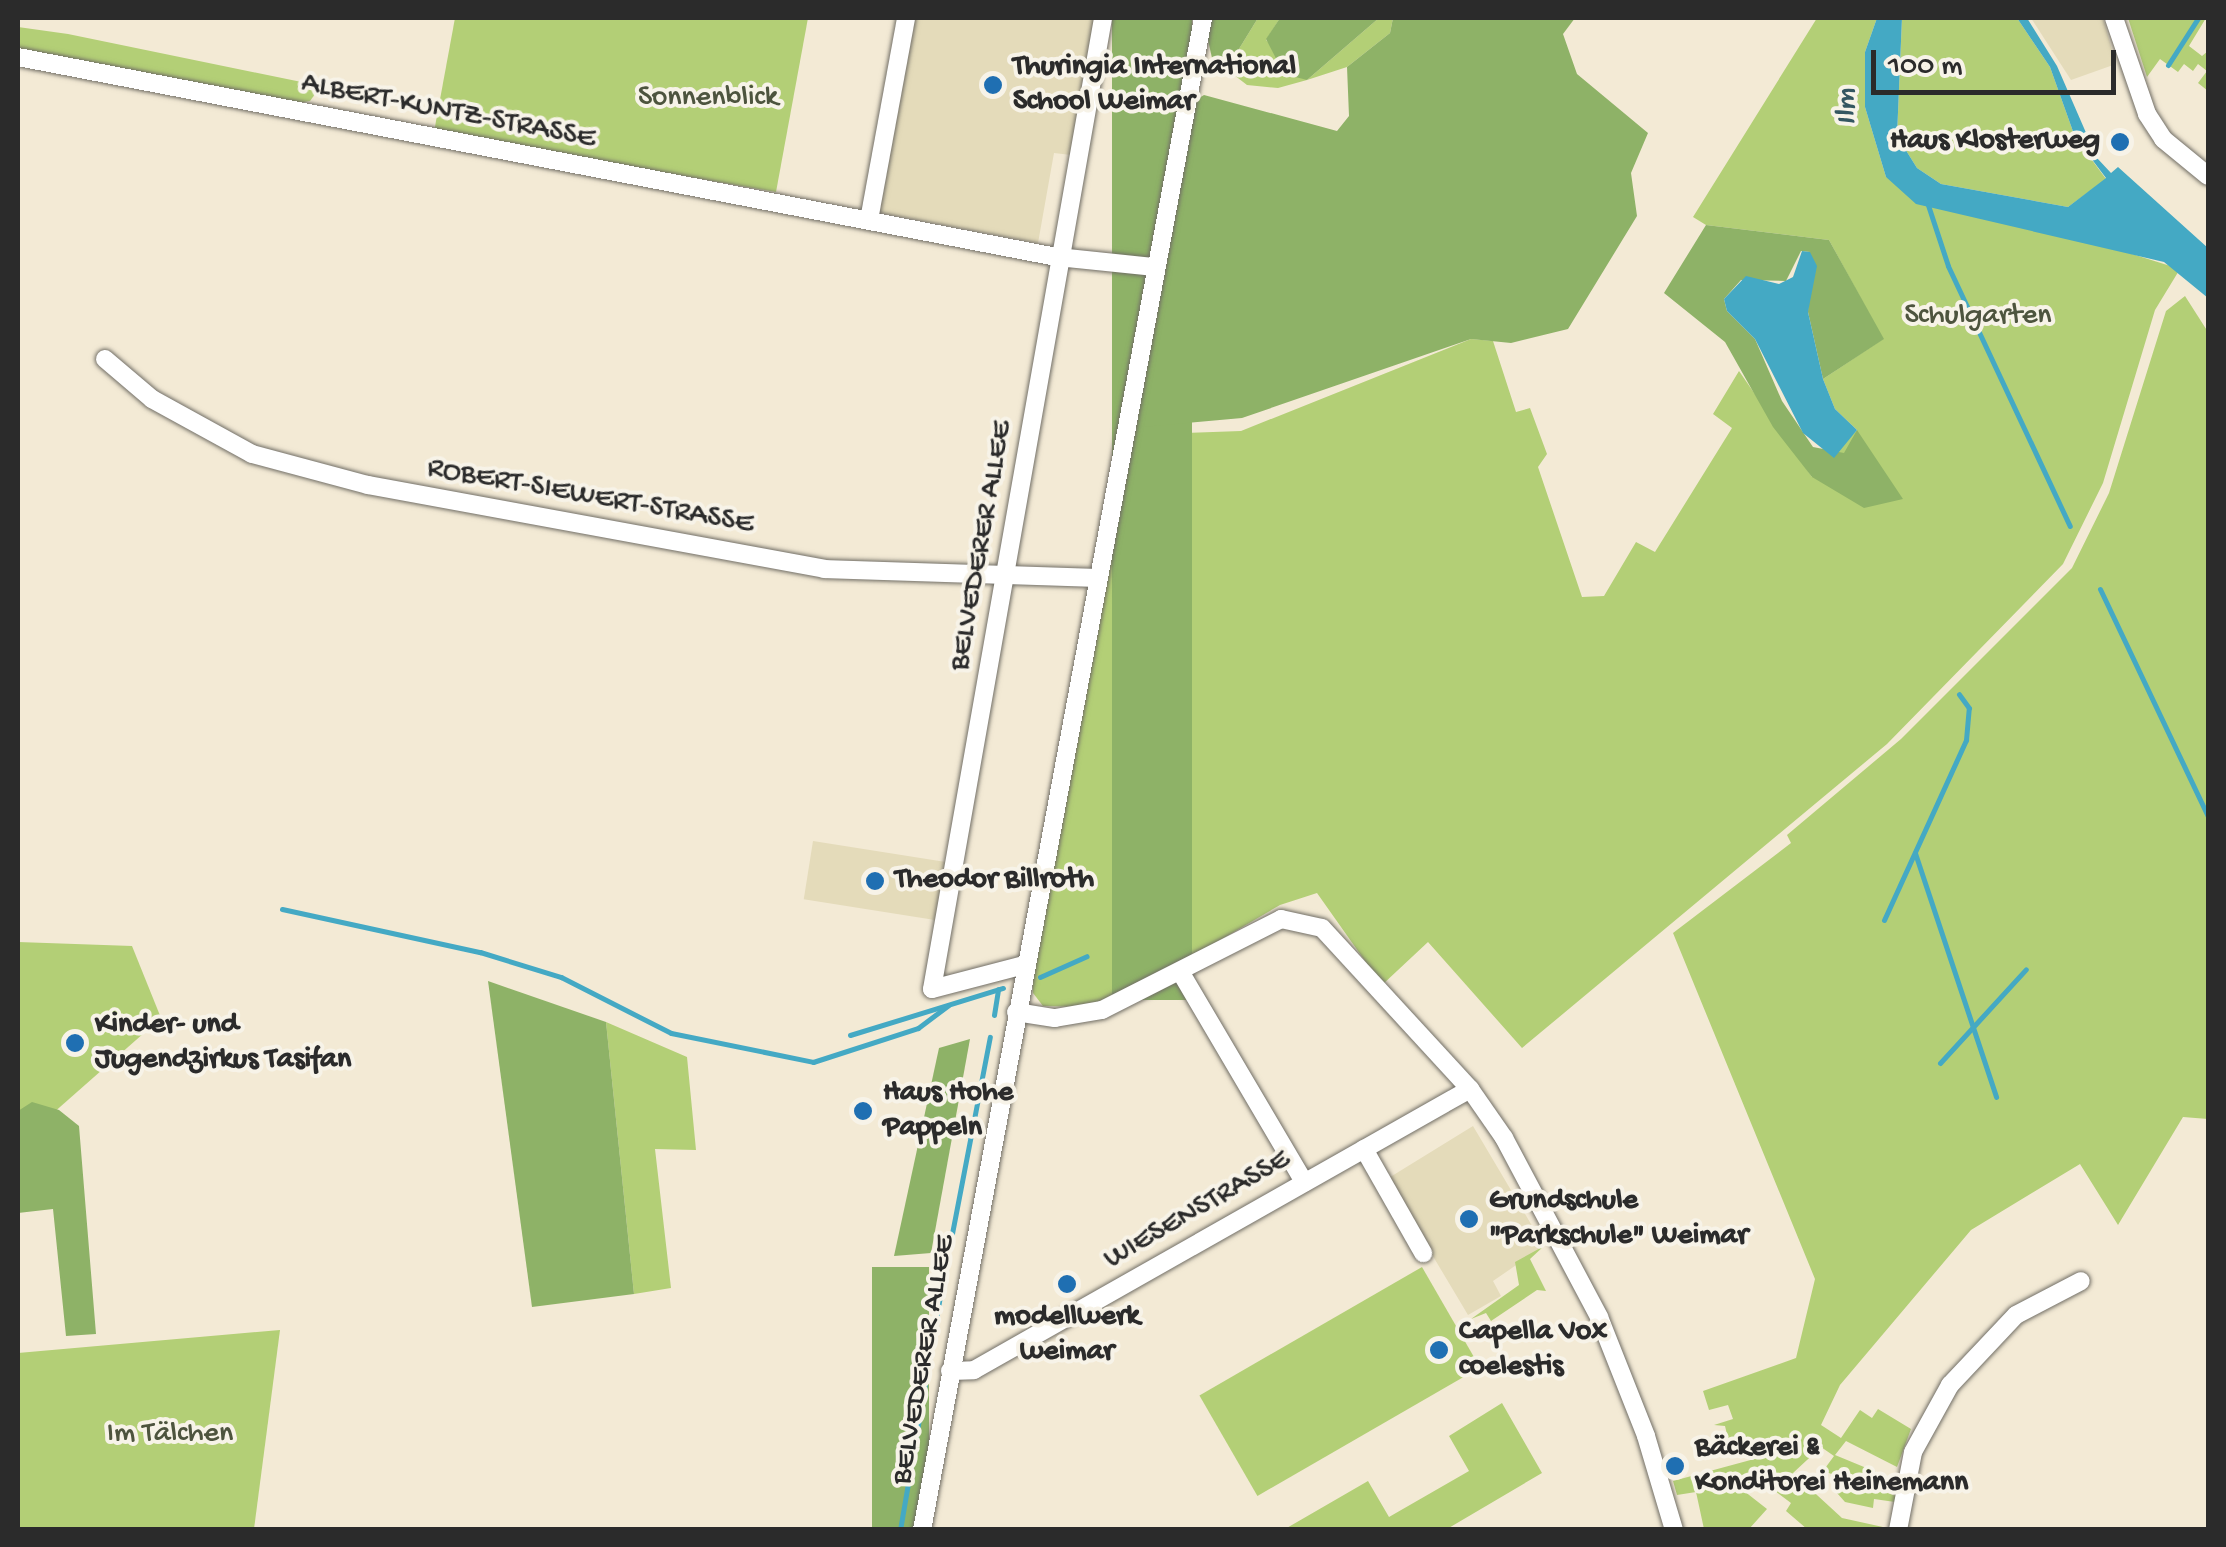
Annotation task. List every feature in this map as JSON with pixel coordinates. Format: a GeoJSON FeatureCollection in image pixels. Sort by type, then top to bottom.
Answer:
{"type":"FeatureCollection","features":[{"type":"Feature","properties":{"kind":"street"},"geometry":{"type":"LineString","coordinates":[[868,220],[906,18]]}},
{"type":"Feature","properties":{"kind":"street","name":"BELVEDERER ALLEE"},"geometry":{"type":"LineString","coordinates":[[1024,964],[932,989],[1008,570],[1057,257],[1103,18]]}},
{"type":"Feature","properties":{"kind":"street","name":"BELVEDERER ALLEE"},"geometry":{"type":"LineString","coordinates":[[922,1530],[1153,268],[1203,18]]}},
{"type":"Feature","properties":{"kind":"street"},"geometry":{"type":"LineString","coordinates":[[2114,18],[2146,114],[2163,140],[2208,176]]}},
{"type":"Feature","properties":{"kind":"street","name":"ALBERT-KUNTZ-STRASSE"},"geometry":{"type":"LineString","coordinates":[[18,57],[1057,257],[1153,268]]}},
{"type":"Feature","properties":{"kind":"street","name":"ROBERT-SIEWERT-STRASSE"},"geometry":{"type":"LineString","coordinates":[[104,359],[152,399],[252,454],[368,485],[824,569],[1008,570],[1097,578]]}},
{"type":"Feature","properties":{"kind":"street"},"geometry":{"type":"LineString","coordinates":[[1016,1012],[1055,1018],[1102,1010],[1282,919],[1314,923],[1470,1089],[1529,1182],[1599,1317],[1646,1436],[1674,1530]]}},
{"type":"Feature","properties":{"kind":"street"},"geometry":{"type":"LineString","coordinates":[[1180,973],[1304,1182]]}},
{"type":"Feature","properties":{"kind":"street","name":"WIESENSTRASSE"},"geometry":{"type":"LineString","coordinates":[[950,1371],[974,1370],[1470,1089]]}},
{"type":"Feature","properties":{"kind":"street"},"geometry":{"type":"LineString","coordinates":[[1364,1149],[1423,1253]]}},
{"type":"Feature","properties":{"kind":"street"},"geometry":{"type":"LineString","coordinates":[[1898,1530],[1913,1452],[1950,1385],[2016,1315],[2081,1281]]}},
{"type":"Feature","properties":{"kind":"shaded area","name":"Thuringia International School Weimar"},"geometry":{"type":"Polygon","coordinates":[[[914,18],[1098,18],[1071,155],[1054,153],[1038,243],[876,212],[914,18]]]}},
{"type":"Feature","properties":{"kind":"shaded area"},"geometry":{"type":"Polygon","coordinates":[[[2031,18],[2103,18],[2116,64],[2071,80],[2031,18]]]}},
{"type":"Feature","properties":{"kind":"shaded area","name":"Theodor Billroth"},"geometry":{"type":"Polygon","coordinates":[[[813,841],[947,862],[938,921],[804,899],[813,841]]]}},
{"type":"Feature","properties":{"kind":"shaded area","name":"Grundschule \"Parkschule\" Weimar"},"geometry":{"type":"Polygon","coordinates":[[[1473,1126],[1544,1246],[1493,1281],[1501,1296],[1468,1315],[1387,1179],[1473,1126]]]}},
{"type":"Feature","properties":{"kind":"green space","name":"Sonnenblick"},"geometry":{"type":"Polygon","coordinates":[[[455,18],[808,18],[776,192],[434,132],[455,18]]]}},
{"type":"Feature","properties":{"kind":"green space"},"geometry":{"type":"Polygon","coordinates":[[[1112,18],[1192,18],[1192,1000],[1112,1000],[1112,18]]]}},
{"type":"Feature","properties":{"kind":"green space"},"geometry":{"type":"Polygon","coordinates":[[[1203,18],[1258,18],[1231,62],[1212,58],[1203,18]]]}},
{"type":"Feature","properties":{"kind":"green space"},"geometry":{"type":"Polygon","coordinates":[[[1258,18],[1280,18],[1266,40],[1307,80],[1278,88],[1247,85],[1212,58],[1231,62],[1258,18]]]}},
{"type":"Feature","properties":{"kind":"green space"},"geometry":{"type":"Polygon","coordinates":[[[1280,18],[1379,18],[1307,80],[1284,74],[1266,39],[1280,18]]]}},
{"type":"Feature","properties":{"kind":"green space"},"geometry":{"type":"Polygon","coordinates":[[[1379,18],[1393,18],[1390,33],[1347,67],[1307,80],[1379,18]]]}},
{"type":"Feature","properties":{"kind":"green space"},"geometry":{"type":"Polygon","coordinates":[[[1393,18],[1575,18],[1563,34],[1577,74],[1648,133],[1631,173],[1637,216],[1568,329],[1511,343],[1471,339],[1242,418],[1131,428],[1191,103],[1204,95],[1337,131],[1349,116],[1347,67],[1390,33],[1393,18]]]}},
{"type":"Feature","properties":{"kind":"green space","name":"Schulgarten"},"geometry":{"type":"Polygon","coordinates":[[[1817,18],[1877,18],[1865,52],[1865,107],[1886,177],[2180,269],[2155,310],[2103,483],[2063,564],[1887,744],[1522,1048],[1428,942],[1382,985],[1317,893],[1280,905],[1131,992],[1082,1007],[1043,1006],[1033,993],[1032,973],[1129,435],[1241,431],[1471,339],[1493,341],[1516,412],[1530,408],[1547,454],[1538,467],[1582,597],[1604,596],[1636,542],[1655,552],[1732,428],[1713,414],[1739,371],[1812,477],[1857,430],[1835,409],[1823,379],[1883,339],[1829,240],[1706,225],[1693,217],[1817,18]]]}},
{"type":"Feature","properties":{"kind":"green space"},"geometry":{"type":"Polygon","coordinates":[[[1902,18],[2017,18],[2050,67],[2075,137],[2106,179],[2068,207],[1941,184],[1917,168],[1897,136],[1902,18]]]}},
{"type":"Feature","properties":{"kind":"green space"},"geometry":{"type":"Polygon","coordinates":[[[2128,18],[2206,18],[2189,46],[2202,56],[2208,51],[2208,91],[2198,83],[2207,71],[2198,64],[2193,71],[2184,64],[2178,72],[2160,59],[2147,77],[2128,18]]]}},
{"type":"Feature","properties":{"kind":"green space"},"geometry":{"type":"Polygon","coordinates":[[[18,27],[321,86],[310,101],[298,103],[18,50],[18,27]]]}},
{"type":"Feature","properties":{"kind":"green space"},"geometry":{"type":"Polygon","coordinates":[[[1706,225],[1829,240],[1884,339],[1823,379],[1808,312],[1810,252],[1801,251],[1786,281],[1741,280],[1724,299],[1727,311],[1755,339],[1782,401],[1813,447],[1844,453],[1857,430],[1903,499],[1864,508],[1812,477],[1773,427],[1725,342],[1664,293],[1706,225]]]}},
{"type":"Feature","properties":{"kind":"green space"},"geometry":{"type":"Polygon","coordinates":[[[2185,296],[2208,332],[2208,1119],[2183,1117],[2118,1225],[2080,1164],[1971,1230],[1840,1385],[1821,1425],[1841,1438],[1860,1410],[1872,1418],[1878,1409],[1911,1429],[1897,1467],[1846,1441],[1835,1455],[1881,1474],[1876,1489],[1896,1496],[1895,1502],[1874,1499],[1873,1508],[1845,1502],[1837,1493],[1846,1479],[1823,1471],[1834,1456],[1821,1447],[1793,1473],[1842,1518],[1892,1529],[1807,1529],[1786,1511],[1791,1503],[1755,1476],[1744,1491],[1767,1509],[1749,1529],[1704,1529],[1696,1492],[1677,1495],[1673,1481],[1758,1458],[1755,1447],[1731,1451],[1725,1426],[1714,1425],[1733,1419],[1728,1405],[1709,1410],[1703,1391],[1796,1358],[1815,1279],[1673,933],[1791,843],[1787,835],[1901,739],[2072,568],[2109,493],[2166,311],[2185,296]]]}},
{"type":"Feature","properties":{"kind":"green space"},"geometry":{"type":"Polygon","coordinates":[[[18,942],[132,946],[161,1018],[18,1144],[18,942]]]}},
{"type":"Feature","properties":{"kind":"green space"},"geometry":{"type":"Polygon","coordinates":[[[488,981],[606,1022],[634,1294],[532,1307],[488,981]]]}},
{"type":"Feature","properties":{"kind":"green space"},"geometry":{"type":"Polygon","coordinates":[[[606,1022],[687,1057],[696,1150],[655,1149],[671,1288],[634,1294],[606,1022]]]}},
{"type":"Feature","properties":{"kind":"green space"},"geometry":{"type":"Polygon","coordinates":[[[970,1039],[931,1253],[894,1256],[939,1048],[970,1039]]]}},
{"type":"Feature","properties":{"kind":"green space"},"geometry":{"type":"Polygon","coordinates":[[[32,1102],[59,1110],[79,1126],[96,1334],[66,1336],[53,1209],[18,1213],[18,1111],[32,1102]]]}},
{"type":"Feature","properties":{"kind":"green space"},"geometry":{"type":"Polygon","coordinates":[[[1544,1246],[1530,1259],[1546,1291],[1537,1290],[1491,1321],[1486,1313],[1471,1319],[1519,1285],[1515,1262],[1544,1246]]]}},
{"type":"Feature","properties":{"kind":"green space"},"geometry":{"type":"Polygon","coordinates":[[[872,1267],[929,1267],[929,1530],[872,1530],[872,1267]]]}},
{"type":"Feature","properties":{"kind":"green space"},"geometry":{"type":"Polygon","coordinates":[[[1422,1267],[1480,1367],[1257,1496],[1199,1396],[1422,1267]]]}},
{"type":"Feature","properties":{"kind":"green space","name":"Im Tälchen"},"geometry":{"type":"Polygon","coordinates":[[[280,1330],[254,1529],[18,1529],[18,1353],[280,1330]]]}},
{"type":"Feature","properties":{"kind":"green space"},"geometry":{"type":"Polygon","coordinates":[[[1502,1403],[1542,1473],[1447,1529],[1285,1529],[1368,1481],[1389,1517],[1469,1471],[1449,1436],[1502,1403]]]}},
{"type":"Feature","properties":{"kind":"water"},"geometry":{"type":"Polygon","coordinates":[[[1877,18],[1902,18],[1897,136],[1917,168],[1941,184],[2068,207],[2106,178],[2075,137],[2050,67],[2017,18],[2027,18],[2057,66],[2097,158],[2111,173],[2118,167],[2208,248],[2208,298],[2164,262],[1916,204],[1886,177],[1865,107],[1865,52],[1877,18]]]}},
{"type":"Feature","properties":{"kind":"water"},"geometry":{"type":"Polygon","coordinates":[[[1802,251],[1810,252],[1817,266],[1808,312],[1823,379],[1835,409],[1857,430],[1834,458],[1803,433],[1755,339],[1727,311],[1724,299],[1746,276],[1779,284],[1793,277],[1802,251]]]}},
{"type":"Feature","properties":{"kind":"waterway"},"geometry":{"type":"LineString","coordinates":[[2168,65],[2198,18]]}},
{"type":"Feature","properties":{"kind":"waterway"},"geometry":{"type":"LineString","coordinates":[[1928,205],[1948,266],[2070,526]]}},
{"type":"Feature","properties":{"kind":"waterway"},"geometry":{"type":"LineString","coordinates":[[2100,589],[2208,816]]}},
{"type":"Feature","properties":{"kind":"waterway"},"geometry":{"type":"LineString","coordinates":[[1884,920],[1966,740],[1969,708],[1959,694]]}},
{"type":"Feature","properties":{"kind":"waterway"},"geometry":{"type":"LineString","coordinates":[[1915,853],[1996,1097]]}},
{"type":"Feature","properties":{"kind":"waterway"},"geometry":{"type":"LineString","coordinates":[[282,909],[480,952],[561,977],[671,1033],[813,1062],[918,1028],[948,1005]]}},
{"type":"Feature","properties":{"kind":"waterway"},"geometry":{"type":"LineString","coordinates":[[1040,977],[1087,956]]}},
{"type":"Feature","properties":{"kind":"waterway"},"geometry":{"type":"LineString","coordinates":[[1940,1063],[2026,969]]}},
{"type":"Feature","properties":{"kind":"waterway"},"geometry":{"type":"LineString","coordinates":[[850,1035],[1003,988]]}},
{"type":"Feature","properties":{"kind":"waterway"},"geometry":{"type":"LineString","coordinates":[[994,1015],[998,989]]}},
{"type":"Feature","properties":{"kind":"waterway"},"geometry":{"type":"LineString","coordinates":[[949,1249],[990,1037]]}},
{"type":"Feature","properties":{"kind":"waterway"},"geometry":{"type":"LineString","coordinates":[[900,1530],[945,1267]]}},
{"type":"Feature","properties":{"kind":"place","name":"Thuringia International School Weimar"},"geometry":{"type":"Point","coordinates":[993,85]}},
{"type":"Feature","properties":{"kind":"place","name":"Haus Klosterweg"},"geometry":{"type":"Point","coordinates":[2120,142]}},
{"type":"Feature","properties":{"kind":"place","name":"Theodor Billroth"},"geometry":{"type":"Point","coordinates":[875,881]}},
{"type":"Feature","properties":{"kind":"place","name":"Kinder- und Jugendzirkus Tasifan"},"geometry":{"type":"Point","coordinates":[75,1043]}},
{"type":"Feature","properties":{"kind":"place","name":"Haus Hohe Pappeln"},"geometry":{"type":"Point","coordinates":[863,1111]}},
{"type":"Feature","properties":{"kind":"place","name":"Grundschule \"Parkschule\" Weimar"},"geometry":{"type":"Point","coordinates":[1469,1219]}},
{"type":"Feature","properties":{"kind":"place","name":"modellwerk weimar"},"geometry":{"type":"Point","coordinates":[1067,1284]}},
{"type":"Feature","properties":{"kind":"place","name":"Capella Vox coelestis"},"geometry":{"type":"Point","coordinates":[1439,1350]}},
{"type":"Feature","properties":{"kind":"place","name":"Bäckerei & Konditorei Heinemann"},"geometry":{"type":"Point","coordinates":[1675,1466]}},
{"type":"Feature","properties":{"kind":"water label","name":"Ilm"},"geometry":{"type":"Point","coordinates":[1848,107]}}]}
